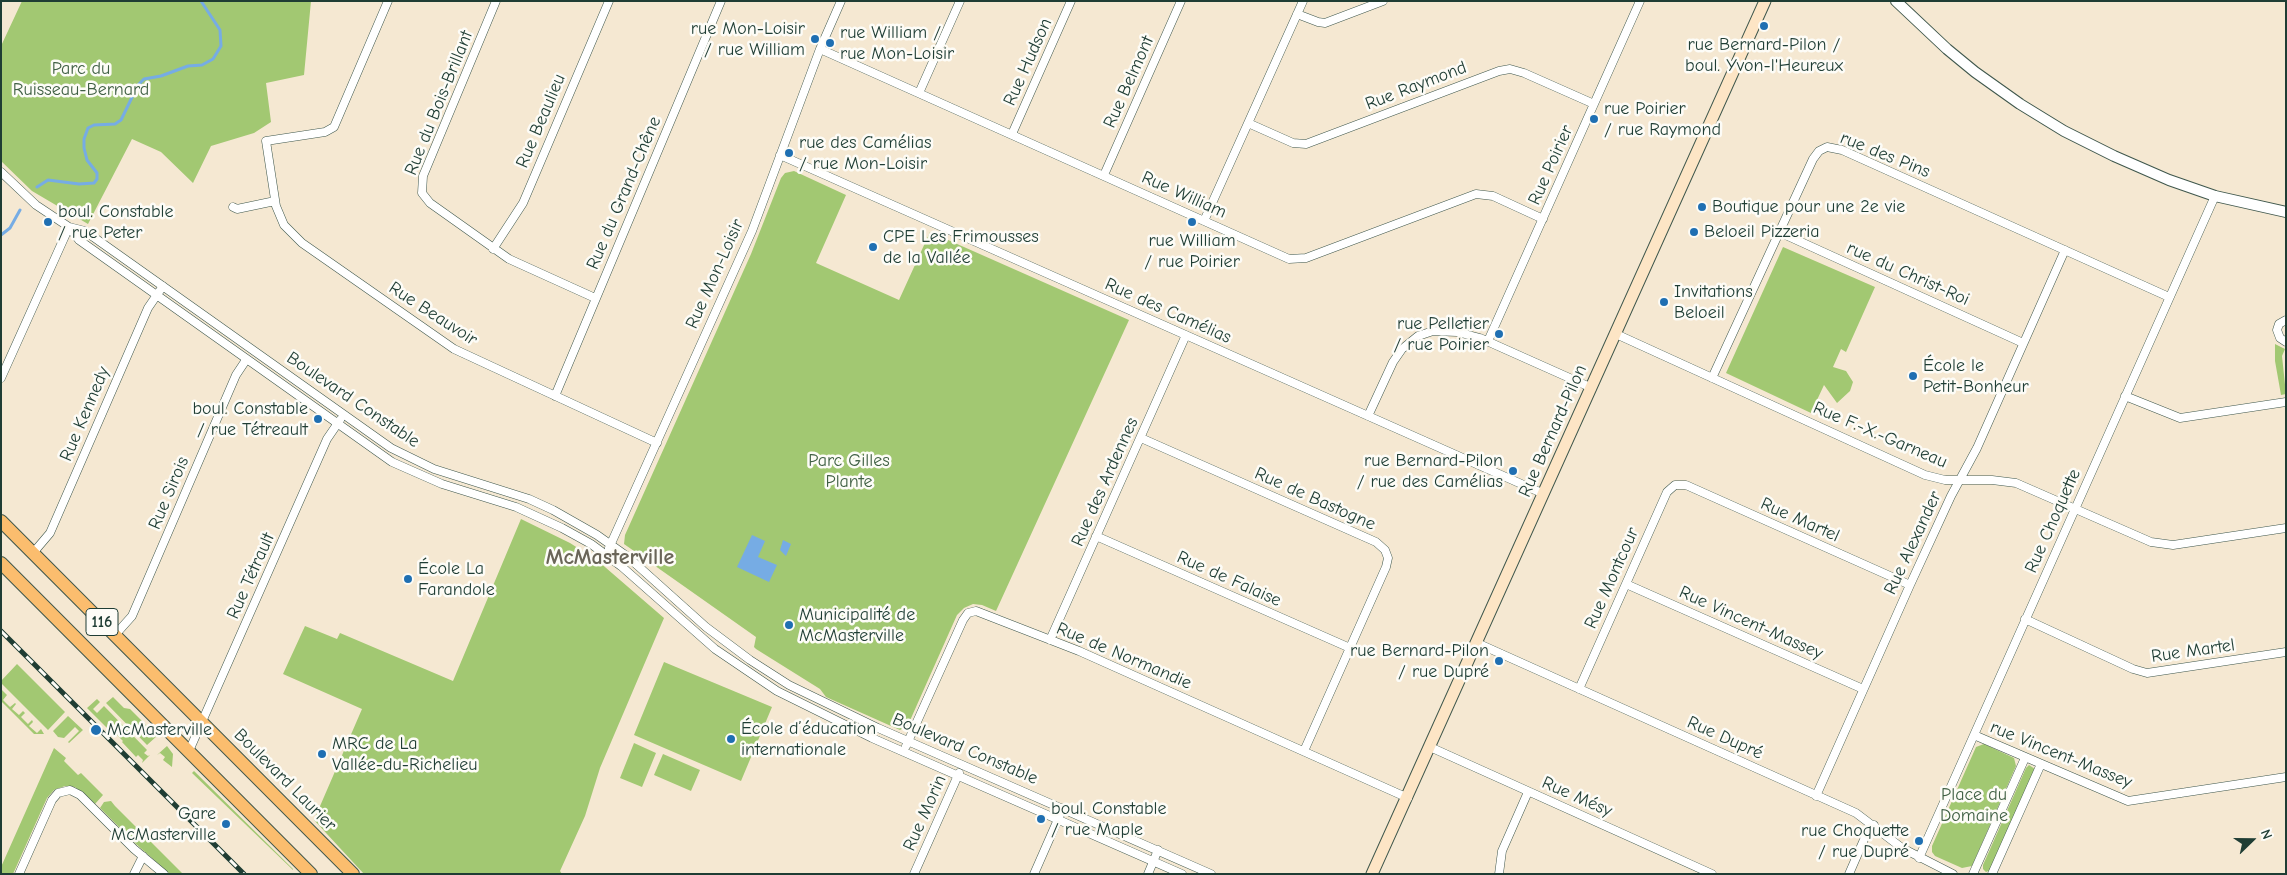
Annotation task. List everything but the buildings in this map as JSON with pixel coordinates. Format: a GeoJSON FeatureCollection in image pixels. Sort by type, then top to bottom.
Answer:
{"type":"FeatureCollection","features":[{"type":"Feature","properties":{"kind":"main road","name":"Rue Bernard-Pilon"},"geometry":{"type":"LineString","coordinates":[[1372,874],[1408,798],[1765,1]]}},
{"type":"Feature","properties":{"kind":"main road","name":"Boulevard Laurier"},"geometry":{"type":"LineString","coordinates":[[1,521],[353,874]]}},
{"type":"Feature","properties":{"kind":"main road","name":"116"},"geometry":{"type":"LineString","coordinates":[[1,563],[311,874]]}},
{"type":"Feature","properties":{"kind":"street","name":"Rue Beauvoir"},"geometry":{"type":"LineString","coordinates":[[388,1],[334,127],[325,132],[266,141],[275,201],[281,220],[295,237],[438,340],[462,354],[656,443]]}},
{"type":"Feature","properties":{"kind":"street","name":"Rue du Bois-Brillant"},"geometry":{"type":"LineString","coordinates":[[496,1],[423,176],[421,186],[428,201],[493,249],[523,267],[595,298]]}},
{"type":"Feature","properties":{"kind":"street","name":"Rue Beaulieu"},"geometry":{"type":"LineString","coordinates":[[493,249],[523,203],[609,1]]}},
{"type":"Feature","properties":{"kind":"street","name":"Rue du Grand-Chêne"},"geometry":{"type":"LineString","coordinates":[[555,396],[721,1]]}},
{"type":"Feature","properties":{"kind":"street","name":"Rue Mon-Loisir"},"geometry":{"type":"LineString","coordinates":[[606,554],[752,231],[820,48],[841,1]]}},
{"type":"Feature","properties":{"kind":"street"},"geometry":{"type":"LineString","coordinates":[[919,93],[960,1]]}},
{"type":"Feature","properties":{"kind":"street","name":"Rue Hudson"},"geometry":{"type":"LineString","coordinates":[[1012,134],[1071,1]]}},
{"type":"Feature","properties":{"kind":"street","name":"Rue Belmont"},"geometry":{"type":"LineString","coordinates":[[1104,175],[1181,1]]}},
{"type":"Feature","properties":{"kind":"street"},"geometry":{"type":"LineString","coordinates":[[1204,221],[1302,1]]}},
{"type":"Feature","properties":{"kind":"street"},"geometry":{"type":"LineString","coordinates":[[1297,14],[1325,23],[1383,1]]}},
{"type":"Feature","properties":{"kind":"street","name":"Rue Poirier"},"geometry":{"type":"LineString","coordinates":[[1488,341],[1640,1]]}},
{"type":"Feature","properties":{"kind":"street"},"geometry":{"type":"LineString","coordinates":[[1896,1],[1961,61],[2034,113],[2114,156],[2154,174],[2215,196],[2286,212]]}},
{"type":"Feature","properties":{"kind":"street","name":"Rue William"},"geometry":{"type":"LineString","coordinates":[[820,48],[1286,258],[1297,260],[1476,194],[1490,195],[1543,219]]}},
{"type":"Feature","properties":{"kind":"street","name":"Rue Raymond"},"geometry":{"type":"LineString","coordinates":[[1248,124],[1293,143],[1306,144],[1506,69],[1518,70],[1594,104]]}},
{"type":"Feature","properties":{"kind":"street","name":"rue des Pins"},"geometry":{"type":"LineString","coordinates":[[1712,378],[1815,156],[1824,148],[1834,147],[2169,297]]}},
{"type":"Feature","properties":{"kind":"street","name":"Rue des Camélias"},"geometry":{"type":"LineString","coordinates":[[780,155],[1544,494]]}},
{"type":"Feature","properties":{"kind":"street","name":"Boulevard Constable"},"geometry":{"type":"LineString","coordinates":[[1,172],[36,205],[69,227],[79,240],[246,360],[404,469],[442,484],[516,507],[562,528],[606,554],[715,649],[747,672],[813,710],[1182,874]]}},
{"type":"Feature","properties":{"kind":"street","name":"Rue Choquette"},"geometry":{"type":"LineString","coordinates":[[1919,858],[2215,196]]}},
{"type":"Feature","properties":{"kind":"street"},"geometry":{"type":"LineString","coordinates":[[233,206],[237,209],[275,201]]}},
{"type":"Feature","properties":{"kind":"street"},"geometry":{"type":"LineString","coordinates":[[1,378],[69,227]]}},
{"type":"Feature","properties":{"kind":"street","name":"Boulevard Constable"},"geometry":{"type":"LineString","coordinates":[[69,227],[85,231],[391,448],[418,462],[529,500],[582,526],[611,544],[682,606],[750,660],[818,700],[1212,874]]}},
{"type":"Feature","properties":{"kind":"street","name":"rue du Christ-Roi"},"geometry":{"type":"LineString","coordinates":[[1779,232],[2024,343]]}},
{"type":"Feature","properties":{"kind":"street","name":"Rue Alexander"},"geometry":{"type":"LineString","coordinates":[[1816,796],[1910,585],[1977,448],[2065,250]]}},
{"type":"Feature","properties":{"kind":"street","name":"Rue Kennedy"},"geometry":{"type":"LineString","coordinates":[[33,553],[50,533],[148,308],[163,286]]}},
{"type":"Feature","properties":{"kind":"street"},"geometry":{"type":"LineString","coordinates":[[2286,320],[2280,322],[2277,328],[2280,337],[2286,342]]}},
{"type":"Feature","properties":{"kind":"street"},"geometry":{"type":"LineString","coordinates":[[1368,416],[1396,357],[1414,338],[1428,332],[1444,330],[1465,333],[1488,341],[1592,388]]}},
{"type":"Feature","properties":{"kind":"street","name":"Rue F.-X.-Garneau"},"geometry":{"type":"LineString","coordinates":[[1616,334],[1925,475],[1945,480],[1992,480],[2016,483],[2146,540],[2173,545],[2286,528]]}},
{"type":"Feature","properties":{"kind":"street","name":"Rue des Ardennes"},"geometry":{"type":"LineString","coordinates":[[1050,640],[1186,335]]}},
{"type":"Feature","properties":{"kind":"street","name":"Rue Sirois"},"geometry":{"type":"LineString","coordinates":[[115,635],[132,616],[236,375],[246,360]]}},
{"type":"Feature","properties":{"kind":"street"},"geometry":{"type":"LineString","coordinates":[[2125,396],[2180,418],[2286,402]]}},
{"type":"Feature","properties":{"kind":"street","name":"Rue Tétrault"},"geometry":{"type":"LineString","coordinates":[[189,752],[327,439],[344,414]]}},
{"type":"Feature","properties":{"kind":"street","name":"Rue de Bastogne"},"geometry":{"type":"LineString","coordinates":[[1141,438],[1376,542],[1384,548],[1388,556],[1386,567],[1304,750]]}},
{"type":"Feature","properties":{"kind":"street","name":"Rue Martel"},"geometry":{"type":"LineString","coordinates":[[1678,484],[1686,485],[1910,585]]}},
{"type":"Feature","properties":{"kind":"street","name":"Rue Montcour"},"geometry":{"type":"LineString","coordinates":[[1579,690],[1667,492],[1672,486],[1678,484]]}},
{"type":"Feature","properties":{"kind":"street","name":"Rue de Falaise"},"geometry":{"type":"LineString","coordinates":[[1096,536],[1350,648]]}},
{"type":"Feature","properties":{"kind":"street","name":"Rue Vincent-Massey"},"geometry":{"type":"LineString","coordinates":[[1626,584],[1863,690]]}},
{"type":"Feature","properties":{"kind":"street"},"geometry":{"type":"LineString","coordinates":[[674,615],[682,606]]}},
{"type":"Feature","properties":{"kind":"street","name":"Rue de Normandie"},"geometry":{"type":"LineString","coordinates":[[904,752],[963,620],[968,613],[979,611],[1079,651],[1408,798]]}},
{"type":"Feature","properties":{"kind":"street","name":"Rue Martel"},"geometry":{"type":"LineString","coordinates":[[2025,620],[2133,669],[2147,673],[2286,652]]}},
{"type":"Feature","properties":{"kind":"street","name":"Rue Dupré"},"geometry":{"type":"LineString","coordinates":[[1477,643],[1856,813],[1919,858],[1953,874]]}},
{"type":"Feature","properties":{"kind":"street"},"geometry":{"type":"LineString","coordinates":[[813,710],[818,700]]}},
{"type":"Feature","properties":{"kind":"street","name":"rue Vincent-Massey"},"geometry":{"type":"LineString","coordinates":[[1974,735],[2131,801],[2286,776]]}},
{"type":"Feature","properties":{"kind":"street","name":"Rue Mésy"},"geometry":{"type":"LineString","coordinates":[[1430,747],[1712,874]]}},
{"type":"Feature","properties":{"kind":"street"},"geometry":{"type":"LineString","coordinates":[[1974,874],[2025,758]]}},
{"type":"Feature","properties":{"kind":"street","name":"Rue Morin"},"geometry":{"type":"LineString","coordinates":[[914,874],[963,764]]}},
{"type":"Feature","properties":{"kind":"street"},"geometry":{"type":"LineString","coordinates":[[1992,874],[2041,764]]}},
{"type":"Feature","properties":{"kind":"street"},"geometry":{"type":"LineString","coordinates":[[19,874],[52,800],[58,793],[67,790],[80,795],[164,874]]}},
{"type":"Feature","properties":{"kind":"street"},"geometry":{"type":"LineString","coordinates":[[1499,874],[1502,851],[1528,792]]}},
{"type":"Feature","properties":{"kind":"street"},"geometry":{"type":"LineString","coordinates":[[1034,874],[1063,808]]}},
{"type":"Feature","properties":{"kind":"street"},"geometry":{"type":"LineString","coordinates":[[1849,874],[1866,835],[1874,825]]}},
{"type":"Feature","properties":{"kind":"street"},"geometry":{"type":"LineString","coordinates":[[1148,874],[1158,850]]}},
{"type":"Feature","properties":{"kind":"street"},"geometry":{"type":"LineString","coordinates":[[134,874],[143,856]]}},
{"type":"Feature","properties":{"kind":"green space","name":"Parc du Ruisseau-Bernard"},"geometry":{"type":"Polygon","coordinates":[[[22,1],[311,1],[304,75],[266,83],[271,122],[254,133],[211,146],[193,183],[161,152],[132,139],[88,224],[32,191],[1,161],[1,46],[22,1]]]}},
{"type":"Feature","properties":{"kind":"green space","name":"Parc Gilles Plante"},"geometry":{"type":"Polygon","coordinates":[[[794,171],[846,195],[816,263],[899,300],[930,232],[1129,320],[996,611],[982,605],[973,604],[964,608],[957,615],[908,725],[900,730],[826,697],[820,689],[756,649],[754,647],[756,637],[624,544],[625,535],[751,254],[781,178],[785,173],[794,171]]]}},
{"type":"Feature","properties":{"kind":"green space"},"geometry":{"type":"Polygon","coordinates":[[[1783,247],[1875,287],[1846,352],[1841,349],[1833,367],[1846,371],[1853,382],[1850,391],[1837,403],[1824,385],[1811,413],[1726,373],[1783,247]]]}},
{"type":"Feature","properties":{"kind":"green space"},"geometry":{"type":"Polygon","coordinates":[[[2275,344],[2285,349],[2282,356],[2286,394],[2281,395],[2275,361],[2275,344]]]}},
{"type":"Feature","properties":{"kind":"green space"},"geometry":{"type":"Polygon","coordinates":[[[521,519],[570,543],[598,561],[664,618],[600,768],[585,816],[560,871],[562,874],[364,874],[314,820],[362,709],[283,674],[305,626],[337,639],[340,633],[453,681],[521,519]]]}},
{"type":"Feature","properties":{"kind":"green space"},"geometry":{"type":"Polygon","coordinates":[[[664,662],[772,707],[741,781],[634,735],[664,662]]]}},
{"type":"Feature","properties":{"kind":"green space"},"geometry":{"type":"Polygon","coordinates":[[[17,664],[65,712],[48,730],[1,683],[17,664]]]}},
{"type":"Feature","properties":{"kind":"green space"},"geometry":{"type":"Polygon","coordinates":[[[1,689],[7,695],[3,700],[10,707],[15,703],[12,709],[19,715],[23,711],[25,713],[21,717],[28,724],[32,720],[33,722],[29,726],[37,733],[41,729],[44,734],[34,734],[1,701],[1,689]]]}},
{"type":"Feature","properties":{"kind":"green space"},"geometry":{"type":"Polygon","coordinates":[[[113,697],[124,708],[130,709],[157,736],[147,745],[106,703],[113,697]]]}},
{"type":"Feature","properties":{"kind":"green space"},"geometry":{"type":"Polygon","coordinates":[[[97,699],[100,702],[93,709],[97,713],[104,706],[147,750],[144,753],[148,756],[150,755],[142,763],[143,760],[138,755],[136,757],[117,735],[115,736],[87,708],[97,699]]]}},
{"type":"Feature","properties":{"kind":"green space"},"geometry":{"type":"Polygon","coordinates":[[[68,716],[83,730],[69,743],[79,731],[75,727],[64,738],[58,737],[53,731],[68,716]]]}},
{"type":"Feature","properties":{"kind":"green space"},"geometry":{"type":"Polygon","coordinates":[[[634,743],[656,753],[642,787],[620,778],[634,743]]]}},
{"type":"Feature","properties":{"kind":"green space","name":"Place du Domaine"},"geometry":{"type":"Polygon","coordinates":[[[1984,744],[2014,758],[2016,766],[1972,866],[1962,868],[1935,856],[1932,852],[1932,846],[1976,747],[1984,744]]]}},
{"type":"Feature","properties":{"kind":"green space"},"geometry":{"type":"Polygon","coordinates":[[[167,746],[173,754],[172,767],[163,760],[165,757],[160,753],[157,755],[167,746]]]}},
{"type":"Feature","properties":{"kind":"green space"},"geometry":{"type":"Polygon","coordinates":[[[54,748],[66,758],[64,761],[78,775],[81,773],[103,795],[95,804],[75,787],[65,786],[54,790],[47,798],[13,874],[1,874],[1,867],[54,748]]]}},
{"type":"Feature","properties":{"kind":"green space"},"geometry":{"type":"Polygon","coordinates":[[[663,754],[700,770],[691,791],[654,775],[663,754]]]}},
{"type":"Feature","properties":{"kind":"green space"},"geometry":{"type":"Polygon","coordinates":[[[2029,765],[2035,769],[1991,870],[1986,872],[1983,869],[1983,865],[2029,765]]]}},
{"type":"Feature","properties":{"kind":"green space"},"geometry":{"type":"Polygon","coordinates":[[[194,771],[293,869],[293,870],[192,773],[194,771]]]}},
{"type":"Feature","properties":{"kind":"green space"},"geometry":{"type":"Polygon","coordinates":[[[111,801],[183,874],[170,874],[100,808],[104,802],[111,801]]]}},
{"type":"Feature","properties":{"kind":"water"},"geometry":{"type":"Polygon","coordinates":[[[752,535],[765,541],[758,557],[777,565],[769,582],[737,567],[752,535]]]}},
{"type":"Feature","properties":{"kind":"water"},"geometry":{"type":"Polygon","coordinates":[[[783,540],[791,544],[786,556],[780,550],[783,540]]]}},
{"type":"Feature","properties":{"kind":"waterway"},"geometry":{"type":"LineString","coordinates":[[37,187],[48,180],[79,184],[94,183],[97,179],[97,173],[87,160],[84,148],[84,139],[88,128],[94,125],[115,124],[121,120],[138,85],[144,79],[161,76],[188,66],[202,65],[213,59],[221,46],[220,30],[201,1]]}},
{"type":"Feature","properties":{"kind":"waterway"},"geometry":{"type":"LineString","coordinates":[[1,235],[10,228],[20,210]]}},
{"type":"Feature","properties":{"kind":"railway"},"geometry":{"type":"LineString","coordinates":[[1,631],[244,874]]}},
{"type":"Feature","properties":{"kind":"place","name":"rue Bernard-Pilon / boul. Yvon-l'Heureux"},"geometry":{"type":"Point","coordinates":[1764,26]}},
{"type":"Feature","properties":{"kind":"place","name":"rue Mon-Loisir / rue William"},"geometry":{"type":"Point","coordinates":[815,39]}},
{"type":"Feature","properties":{"kind":"place","name":"rue William / rue Mon-Loisir"},"geometry":{"type":"Point","coordinates":[830,43]}},
{"type":"Feature","properties":{"kind":"place","name":"rue Poirier / rue Raymond"},"geometry":{"type":"Point","coordinates":[1594,119]}},
{"type":"Feature","properties":{"kind":"place","name":"rue des Camélias / rue Mon-Loisir"},"geometry":{"type":"Point","coordinates":[789,153]}},
{"type":"Feature","properties":{"kind":"place","name":"Boutique pour une 2e vie"},"geometry":{"type":"Point","coordinates":[1702,207]}},
{"type":"Feature","properties":{"kind":"place","name":"boul. Constable / rue Peter"},"geometry":{"type":"Point","coordinates":[48,222]}},
{"type":"Feature","properties":{"kind":"place","name":"rue William / rue Poirier"},"geometry":{"type":"Point","coordinates":[1192,222]}},
{"type":"Feature","properties":{"kind":"place","name":"Beloeil Pizzeria"},"geometry":{"type":"Point","coordinates":[1694,232]}},
{"type":"Feature","properties":{"kind":"place","name":"CPE Les Frimousses de la Vallée"},"geometry":{"type":"Point","coordinates":[873,247]}},
{"type":"Feature","properties":{"kind":"place","name":"Invitations Beloeil"},"geometry":{"type":"Point","coordinates":[1664,302]}},
{"type":"Feature","properties":{"kind":"place","name":"rue Pelletier / rue Poirier"},"geometry":{"type":"Point","coordinates":[1499,334]}},
{"type":"Feature","properties":{"kind":"place","name":"École le Petit-Bonheur"},"geometry":{"type":"Point","coordinates":[1913,376]}},
{"type":"Feature","properties":{"kind":"place","name":"boul. Constable / rue Tétreault"},"geometry":{"type":"Point","coordinates":[318,419]}},
{"type":"Feature","properties":{"kind":"place","name":"rue Bernard-Pilon / rue des Camélias"},"geometry":{"type":"Point","coordinates":[1513,471]}},
{"type":"Feature","properties":{"kind":"place","name":"École La Farandole"},"geometry":{"type":"Point","coordinates":[408,579]}},
{"type":"Feature","properties":{"kind":"place","name":"Municipalité de McMasterville"},"geometry":{"type":"Point","coordinates":[789,625]}},
{"type":"Feature","properties":{"kind":"place","name":"rue Bernard-Pilon / rue Dupré"},"geometry":{"type":"Point","coordinates":[1499,661]}},
{"type":"Feature","properties":{"kind":"place","name":"McMasterville"},"geometry":{"type":"Point","coordinates":[96,730]}},
{"type":"Feature","properties":{"kind":"place","name":"École d’éducation internationale"},"geometry":{"type":"Point","coordinates":[731,739]}},
{"type":"Feature","properties":{"kind":"place","name":"MRC de La Vallée-du-Richelieu"},"geometry":{"type":"Point","coordinates":[322,754]}},
{"type":"Feature","properties":{"kind":"place","name":"boul. Constable / rue Maple"},"geometry":{"type":"Point","coordinates":[1041,819]}},
{"type":"Feature","properties":{"kind":"place","name":"Gare McMasterville"},"geometry":{"type":"Point","coordinates":[226,824]}},
{"type":"Feature","properties":{"kind":"place","name":"rue Choquette / rue Dupré"},"geometry":{"type":"Point","coordinates":[1919,841]}},
{"type":"Feature","properties":{"kind":"district","name":"McMasterville"},"geometry":{"type":"Point","coordinates":[610,558]}}]}
